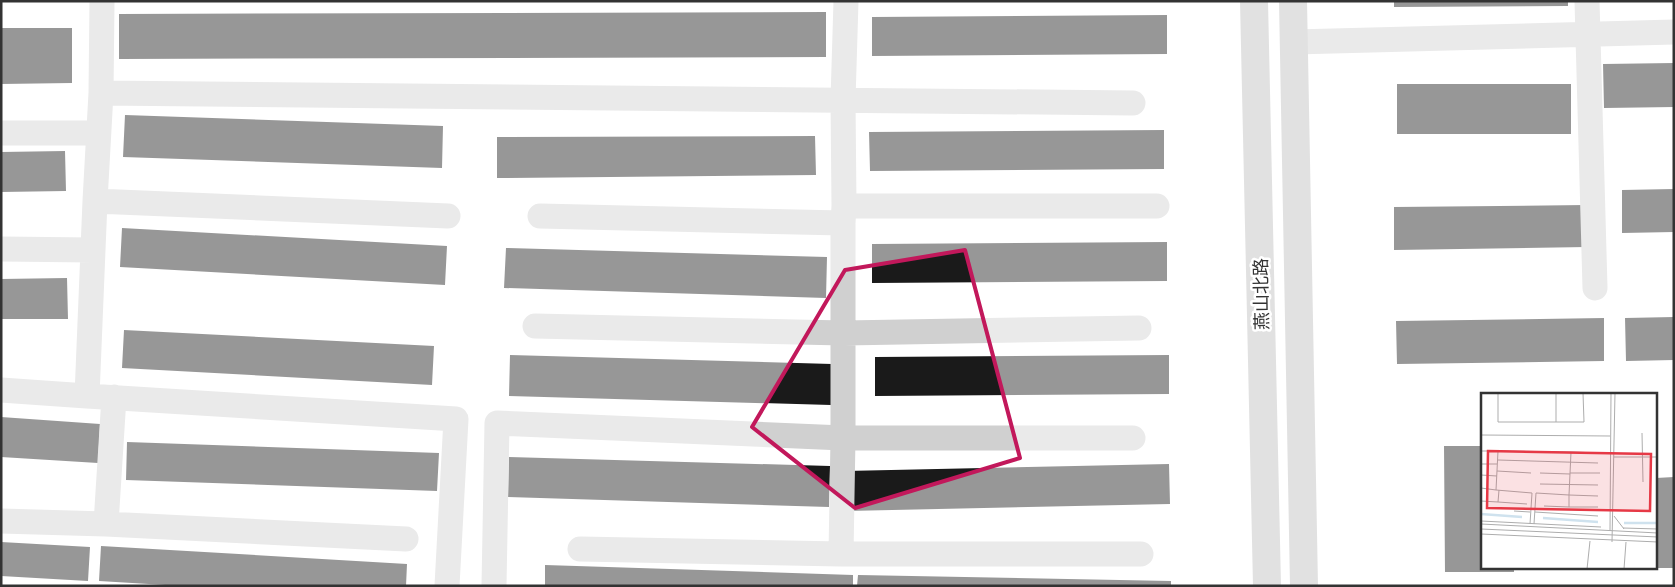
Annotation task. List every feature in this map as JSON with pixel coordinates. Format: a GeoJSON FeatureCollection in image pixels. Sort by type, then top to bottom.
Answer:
{"type":"FeatureCollection","features":[{"type":"Feature","properties":{"kind":"street"},"geometry":{"type":"LineString","coordinates":[[87,396],[101,93],[102,1]]}},
{"type":"Feature","properties":{"kind":"street"},"geometry":{"type":"LineString","coordinates":[[841,554],[844,333],[843,100],[846,1]]}},
{"type":"Feature","properties":{"kind":"street","name":"燕山北路"},"geometry":{"type":"LineString","coordinates":[[1254,1],[1267,586]]}},
{"type":"Feature","properties":{"kind":"street"},"geometry":{"type":"LineString","coordinates":[[1294,1],[1304,586]]}},
{"type":"Feature","properties":{"kind":"street"},"geometry":{"type":"LineString","coordinates":[[1587,1],[1595,288]]}},
{"type":"Feature","properties":{"kind":"street"},"geometry":{"type":"LineString","coordinates":[[1294,42],[1674,32]]}},
{"type":"Feature","properties":{"kind":"street"},"geometry":{"type":"LineString","coordinates":[[101,93],[1133,103]]}},
{"type":"Feature","properties":{"kind":"street"},"geometry":{"type":"LineString","coordinates":[[1,134],[98,133]]}},
{"type":"Feature","properties":{"kind":"street"},"geometry":{"type":"LineString","coordinates":[[95,201],[448,216]]}},
{"type":"Feature","properties":{"kind":"street"},"geometry":{"type":"LineString","coordinates":[[540,216],[844,215],[1158,206]]}},
{"type":"Feature","properties":{"kind":"street"},"geometry":{"type":"LineString","coordinates":[[1,249],[94,250]]}},
{"type":"Feature","properties":{"kind":"street"},"geometry":{"type":"LineString","coordinates":[[535,326],[844,333],[1139,328]]}},
{"type":"Feature","properties":{"kind":"street"},"geometry":{"type":"LineString","coordinates":[[1,390],[456,419],[447,586]]}},
{"type":"Feature","properties":{"kind":"street"},"geometry":{"type":"LineString","coordinates":[[106,524],[114,397]]}},
{"type":"Feature","properties":{"kind":"street"},"geometry":{"type":"LineString","coordinates":[[494,586],[497,423],[843,438],[1133,438]]}},
{"type":"Feature","properties":{"kind":"street"},"geometry":{"type":"LineString","coordinates":[[1,521],[406,538]]}},
{"type":"Feature","properties":{"kind":"street"},"geometry":{"type":"LineString","coordinates":[[580,549],[841,554],[1141,554]]}},
{"type":"Feature","properties":{"kind":"highlighted area"},"geometry":{"type":"Polygon","coordinates":[[[965,250],[1020,458],[855,508],[752,427],[845,270],[965,250]]]}},
{"type":"Feature","properties":{"kind":"building"},"geometry":{"type":"Polygon","coordinates":[[[1394,1],[1568,1],[1568,6],[1394,7],[1394,1]]]}},
{"type":"Feature","properties":{"kind":"building"},"geometry":{"type":"Polygon","coordinates":[[[826,12],[826,57],[119,59],[119,14],[826,12]]]}},
{"type":"Feature","properties":{"kind":"building"},"geometry":{"type":"Polygon","coordinates":[[[1167,15],[1167,54],[872,56],[872,17],[1167,15]]]}},
{"type":"Feature","properties":{"kind":"building"},"geometry":{"type":"Polygon","coordinates":[[[1,28],[72,28],[72,83],[1,84],[1,28]]]}},
{"type":"Feature","properties":{"kind":"building"},"geometry":{"type":"Polygon","coordinates":[[[1674,63],[1674,107],[1604,108],[1603,64],[1674,63]]]}},
{"type":"Feature","properties":{"kind":"building"},"geometry":{"type":"Polygon","coordinates":[[[1397,84],[1571,84],[1571,134],[1397,134],[1397,84]]]}},
{"type":"Feature","properties":{"kind":"building"},"geometry":{"type":"Polygon","coordinates":[[[125,115],[443,126],[442,168],[123,157],[125,115]]]}},
{"type":"Feature","properties":{"kind":"building"},"geometry":{"type":"Polygon","coordinates":[[[1164,130],[1164,169],[870,171],[869,132],[1164,130]]]}},
{"type":"Feature","properties":{"kind":"building"},"geometry":{"type":"Polygon","coordinates":[[[815,136],[816,175],[497,178],[497,137],[815,136]]]}},
{"type":"Feature","properties":{"kind":"building"},"geometry":{"type":"Polygon","coordinates":[[[65,151],[66,191],[1,192],[1,152],[65,151]]]}},
{"type":"Feature","properties":{"kind":"building"},"geometry":{"type":"Polygon","coordinates":[[[1674,189],[1674,232],[1622,233],[1622,190],[1674,189]]]}},
{"type":"Feature","properties":{"kind":"building"},"geometry":{"type":"Polygon","coordinates":[[[1586,205],[1587,247],[1394,250],[1394,207],[1586,205]]]}},
{"type":"Feature","properties":{"kind":"building"},"geometry":{"type":"Polygon","coordinates":[[[122,228],[447,246],[445,285],[120,267],[122,228]]]}},
{"type":"Feature","properties":{"kind":"building"},"geometry":{"type":"Polygon","coordinates":[[[1167,242],[1167,281],[872,283],[872,244],[1167,242]]]}},
{"type":"Feature","properties":{"kind":"building"},"geometry":{"type":"Polygon","coordinates":[[[506,248],[827,257],[826,298],[504,288],[506,248]]]}},
{"type":"Feature","properties":{"kind":"building"},"geometry":{"type":"Polygon","coordinates":[[[67,278],[68,319],[1,319],[1,279],[67,278]]]}},
{"type":"Feature","properties":{"kind":"building"},"geometry":{"type":"Polygon","coordinates":[[[1674,317],[1674,360],[1626,361],[1625,318],[1674,317]]]}},
{"type":"Feature","properties":{"kind":"building"},"geometry":{"type":"Polygon","coordinates":[[[1604,318],[1604,361],[1397,364],[1396,321],[1604,318]]]}},
{"type":"Feature","properties":{"kind":"building"},"geometry":{"type":"Polygon","coordinates":[[[124,330],[434,346],[432,385],[122,368],[124,330]]]}},
{"type":"Feature","properties":{"kind":"building"},"geometry":{"type":"Polygon","coordinates":[[[510,355],[832,364],[831,405],[509,396],[510,355]]]}},
{"type":"Feature","properties":{"kind":"building"},"geometry":{"type":"Polygon","coordinates":[[[1169,355],[1169,394],[875,396],[875,357],[1169,355]]]}},
{"type":"Feature","properties":{"kind":"building"},"geometry":{"type":"Polygon","coordinates":[[[1,417],[100,424],[98,463],[1,457],[1,417]]]}},
{"type":"Feature","properties":{"kind":"building"},"geometry":{"type":"Polygon","coordinates":[[[127,442],[439,453],[437,491],[126,480],[127,442]]]}},
{"type":"Feature","properties":{"kind":"building"},"geometry":{"type":"Polygon","coordinates":[[[1444,446],[1481,446],[1481,570],[1514,570],[1514,572],[1445,572],[1444,446]]]}},
{"type":"Feature","properties":{"kind":"building"},"geometry":{"type":"Polygon","coordinates":[[[509,457],[830,466],[829,507],[508,497],[509,457]]]}},
{"type":"Feature","properties":{"kind":"building"},"geometry":{"type":"Polygon","coordinates":[[[1169,464],[1170,504],[846,511],[845,471],[1169,464]]]}},
{"type":"Feature","properties":{"kind":"building"},"geometry":{"type":"Polygon","coordinates":[[[1674,477],[1674,568],[1658,568],[1658,478],[1674,477]]]}},
{"type":"Feature","properties":{"kind":"building"},"geometry":{"type":"Polygon","coordinates":[[[1,542],[90,547],[88,581],[1,576],[1,542]]]}},
{"type":"Feature","properties":{"kind":"building"},"geometry":{"type":"Polygon","coordinates":[[[101,546],[407,564],[406,586],[182,586],[99,581],[101,546]]]}},
{"type":"Feature","properties":{"kind":"building"},"geometry":{"type":"Polygon","coordinates":[[[545,565],[853,575],[853,586],[545,586],[545,565]]]}},
{"type":"Feature","properties":{"kind":"building"},"geometry":{"type":"Polygon","coordinates":[[[858,575],[1171,581],[1171,586],[857,586],[858,575]]]}}]}
